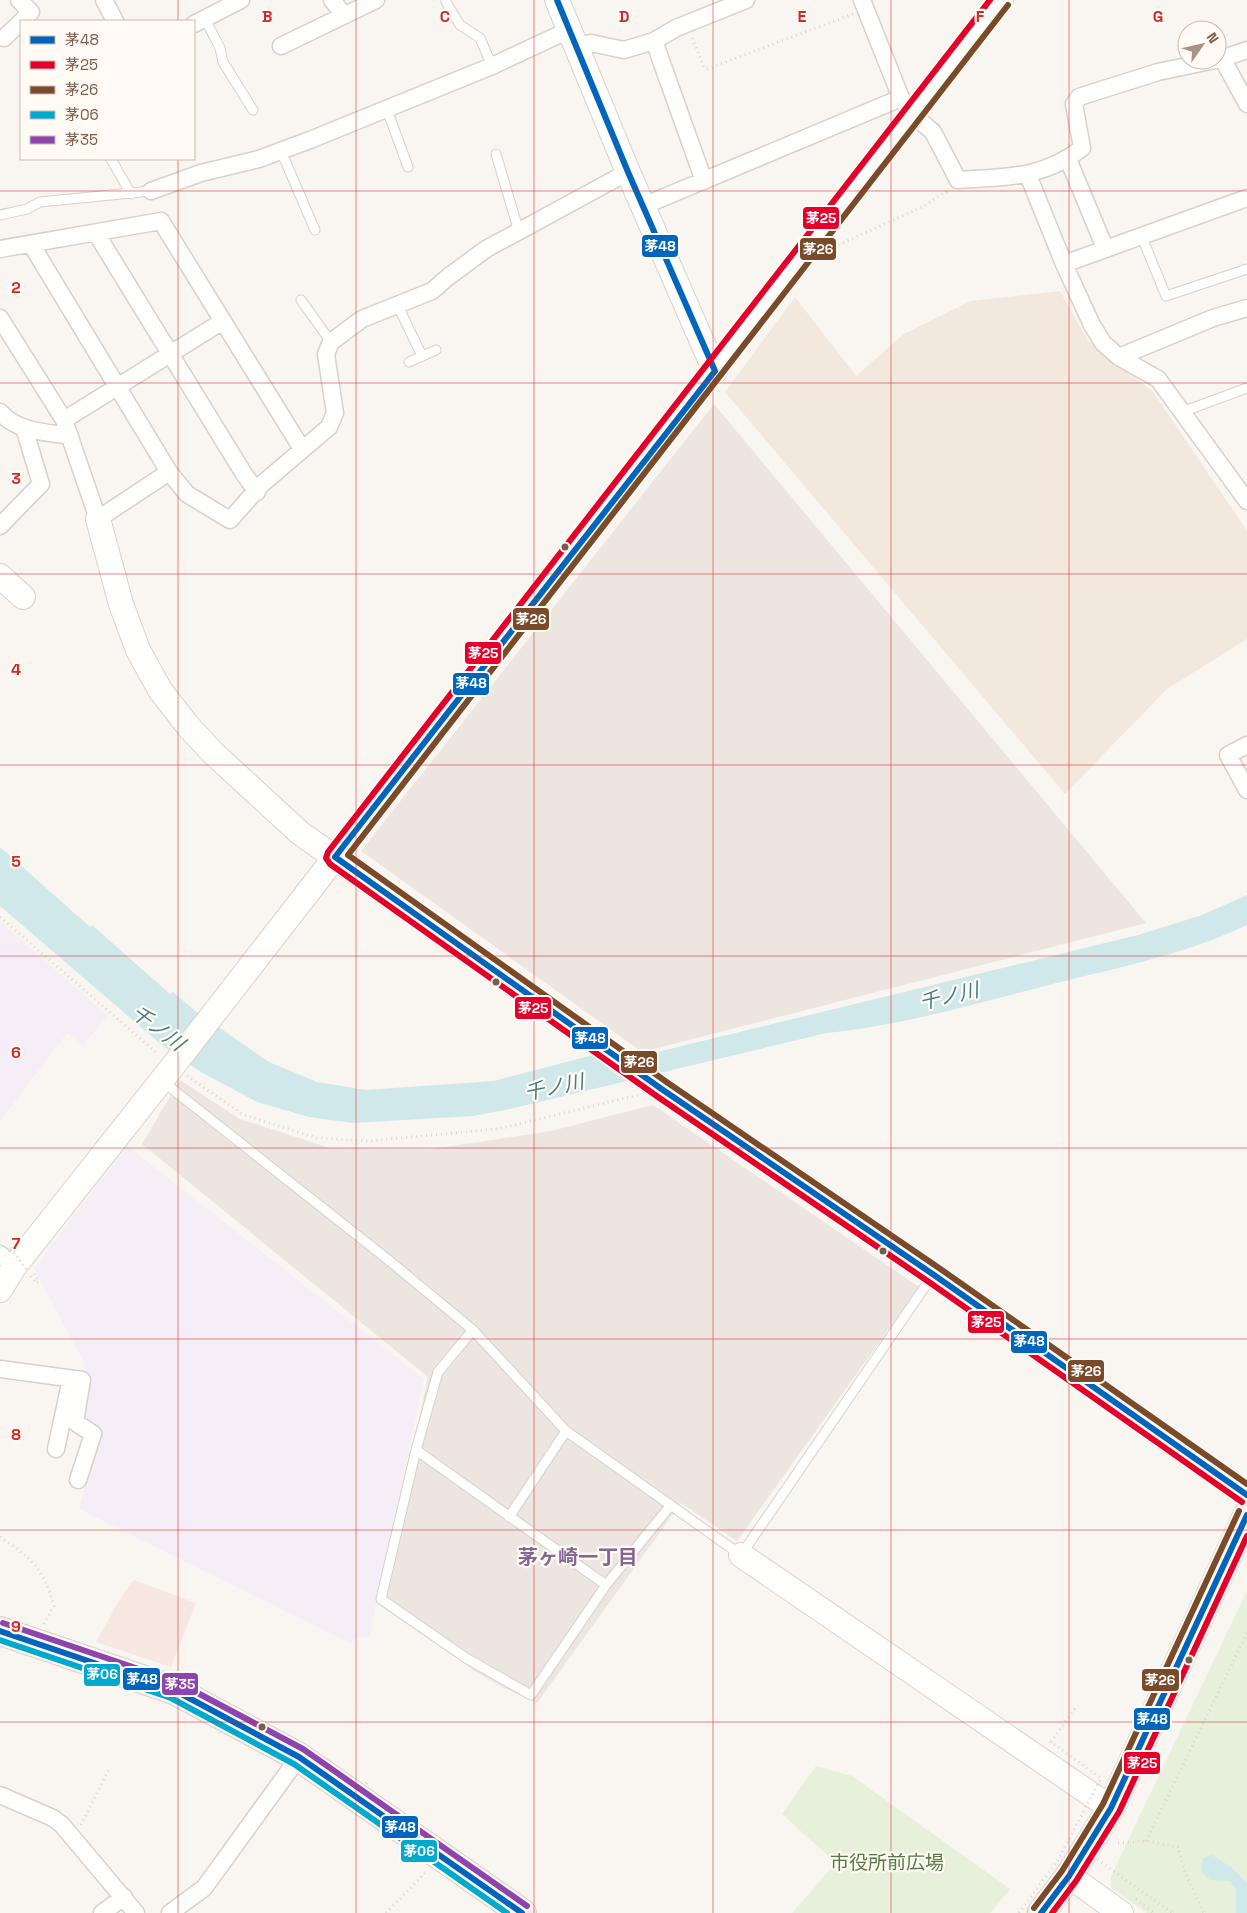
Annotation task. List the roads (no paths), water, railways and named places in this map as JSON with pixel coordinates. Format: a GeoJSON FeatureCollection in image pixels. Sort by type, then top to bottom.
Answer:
{"type":"FeatureCollection","features":[{"type":"Feature","properties":{"kind":"highway"},"geometry":{"type":"LineString","coordinates":[[0,1631],[38,1642],[174,1690],[299,1757],[522,1913]]}},
{"type":"Feature","properties":{"kind":"main road"},"geometry":{"type":"LineString","coordinates":[[1041,1913],[1070,1876],[1111,1808],[1247,1515]]}},
{"type":"Feature","properties":{"kind":"street"},"geometry":{"type":"LineString","coordinates":[[19,0],[31,12],[23,20]]}},
{"type":"Feature","properties":{"kind":"street"},"geometry":{"type":"LineString","coordinates":[[104,0],[114,20]]}},
{"type":"Feature","properties":{"kind":"street"},"geometry":{"type":"LineString","coordinates":[[199,22],[241,0]]}},
{"type":"Feature","properties":{"kind":"street"},"geometry":{"type":"LineString","coordinates":[[332,0],[344,15]]}},
{"type":"Feature","properties":{"kind":"street"},"geometry":{"type":"LineString","coordinates":[[281,46],[376,0]]}},
{"type":"Feature","properties":{"kind":"street"},"geometry":{"type":"LineString","coordinates":[[557,0],[628,172],[715,371]]}},
{"type":"Feature","properties":{"kind":"street"},"geometry":{"type":"LineString","coordinates":[[151,191],[197,165],[259,159],[492,66],[573,39],[624,50],[654,41],[684,24],[746,0]]}},
{"type":"Feature","properties":{"kind":"street"},"geometry":{"type":"LineString","coordinates":[[0,1290],[17,1262],[168,1073],[802,258],[907,107],[1001,0]]}},
{"type":"Feature","properties":{"kind":"street"},"geometry":{"type":"LineString","coordinates":[[864,5],[907,107],[933,132],[958,180],[1028,175],[1068,159],[1082,148],[1074,104],[1079,97],[1177,68]]}},
{"type":"Feature","properties":{"kind":"street"},"geometry":{"type":"LineString","coordinates":[[1,41],[20,23]]}},
{"type":"Feature","properties":{"kind":"street"},"geometry":{"type":"LineString","coordinates":[[654,41],[704,181]]}},
{"type":"Feature","properties":{"kind":"street"},"geometry":{"type":"LineString","coordinates":[[1227,56],[1247,50]]}},
{"type":"Feature","properties":{"kind":"street"},"geometry":{"type":"LineString","coordinates":[[1225,70],[1247,104]]}},
{"type":"Feature","properties":{"kind":"street"},"geometry":{"type":"LineString","coordinates":[[643,206],[704,181],[907,107]]}},
{"type":"Feature","properties":{"kind":"street"},"geometry":{"type":"LineString","coordinates":[[1068,159],[1105,248]]}},
{"type":"Feature","properties":{"kind":"street"},"geometry":{"type":"LineString","coordinates":[[31,244],[169,472],[187,494],[230,520],[257,492],[262,484],[329,427],[334,413],[326,354],[331,342],[362,319],[432,291],[486,250],[628,172]]}},
{"type":"Feature","properties":{"kind":"street"},"geometry":{"type":"LineString","coordinates":[[1028,175],[1064,264],[1092,325],[1103,343],[1119,357],[1158,379],[1245,492]]}},
{"type":"Feature","properties":{"kind":"street"},"geometry":{"type":"LineString","coordinates":[[1064,264],[1247,198]]}},
{"type":"Feature","properties":{"kind":"street"},"geometry":{"type":"LineString","coordinates":[[0,249],[161,221],[302,449]]}},
{"type":"Feature","properties":{"kind":"street"},"geometry":{"type":"LineString","coordinates":[[96,233],[257,492]]}},
{"type":"Feature","properties":{"kind":"street"},"geometry":{"type":"LineString","coordinates":[[1119,357],[1214,318],[1247,308]]}},
{"type":"Feature","properties":{"kind":"street"},"geometry":{"type":"LineString","coordinates":[[0,318],[67,428],[98,519],[121,604],[138,650],[160,690],[188,726],[213,753],[300,833],[590,1036],[662,1090],[934,1275],[1247,1495]]}},
{"type":"Feature","properties":{"kind":"street"},"geometry":{"type":"LineString","coordinates":[[0,412],[5,418],[24,428],[67,428],[117,387],[223,321]]}},
{"type":"Feature","properties":{"kind":"street"},"geometry":{"type":"LineString","coordinates":[[0,526],[42,484],[24,428]]}},
{"type":"Feature","properties":{"kind":"street"},"geometry":{"type":"LineString","coordinates":[[98,519],[169,472]]}},
{"type":"Feature","properties":{"kind":"street"},"geometry":{"type":"LineString","coordinates":[[0,576],[23,597]]}},
{"type":"Feature","properties":{"kind":"street"},"geometry":{"type":"LineString","coordinates":[[1247,745],[1228,755],[1247,790]]}},
{"type":"Feature","properties":{"kind":"street"},"geometry":{"type":"LineString","coordinates":[[0,1369],[82,1380],[75,1422],[93,1434],[78,1480]]}},
{"type":"Feature","properties":{"kind":"street"},"geometry":{"type":"LineString","coordinates":[[56,1449],[71,1379]]}},
{"type":"Feature","properties":{"kind":"street"},"geometry":{"type":"LineString","coordinates":[[741,1555],[1111,1808]]}},
{"type":"Feature","properties":{"kind":"street"},"geometry":{"type":"LineString","coordinates":[[170,1913],[204,1888],[299,1757]]}},
{"type":"Feature","properties":{"kind":"street"},"geometry":{"type":"LineString","coordinates":[[0,1795],[53,1818],[74,1839],[136,1913]]}},
{"type":"Feature","properties":{"kind":"street"},"geometry":{"type":"LineString","coordinates":[[1070,1876],[1121,1913]]}},
{"type":"Feature","properties":{"kind":"street"},"geometry":{"type":"LineString","coordinates":[[102,1913],[124,1897]]}},
{"type":"Feature","properties":{"kind":"lane"},"geometry":{"type":"LineString","coordinates":[[446,2],[460,25],[480,38],[492,66]]}},
{"type":"Feature","properties":{"kind":"lane"},"geometry":{"type":"LineString","coordinates":[[199,22],[220,48],[224,62],[253,110]]}},
{"type":"Feature","properties":{"kind":"lane"},"geometry":{"type":"LineString","coordinates":[[386,107],[408,167]]}},
{"type":"Feature","properties":{"kind":"lane"},"geometry":{"type":"LineString","coordinates":[[281,151],[315,230]]}},
{"type":"Feature","properties":{"kind":"lane"},"geometry":{"type":"LineString","coordinates":[[496,154],[519,232]]}},
{"type":"Feature","properties":{"kind":"lane"},"geometry":{"type":"LineString","coordinates":[[112,160],[131,194]]}},
{"type":"Feature","properties":{"kind":"lane"},"geometry":{"type":"LineString","coordinates":[[0,215],[27,209],[40,202],[151,191]]}},
{"type":"Feature","properties":{"kind":"lane"},"geometry":{"type":"LineString","coordinates":[[1141,236],[1166,296],[1247,269]]}},
{"type":"Feature","properties":{"kind":"lane"},"geometry":{"type":"LineString","coordinates":[[300,300],[331,342]]}},
{"type":"Feature","properties":{"kind":"lane"},"geometry":{"type":"LineString","coordinates":[[398,304],[422,356]]}},
{"type":"Feature","properties":{"kind":"lane"},"geometry":{"type":"LineString","coordinates":[[409,362],[436,350]]}},
{"type":"Feature","properties":{"kind":"lane"},"geometry":{"type":"LineString","coordinates":[[1182,412],[1247,388]]}},
{"type":"Feature","properties":{"kind":"lane"},"geometry":{"type":"LineString","coordinates":[[168,1073],[473,1330],[566,1431],[741,1555],[934,1275]]}},
{"type":"Feature","properties":{"kind":"lane"},"geometry":{"type":"LineString","coordinates":[[473,1330],[438,1372],[416,1450],[381,1599],[466,1658],[531,1695],[606,1585],[670,1506]]}},
{"type":"Feature","properties":{"kind":"lane"},"geometry":{"type":"LineString","coordinates":[[510,1517],[566,1431]]}},
{"type":"Feature","properties":{"kind":"lane"},"geometry":{"type":"LineString","coordinates":[[416,1450],[606,1585]]}},
{"type":"Feature","properties":{"kind":"water","name":"千ノ川"},"geometry":{"type":"Polygon","coordinates":[[[0,847],[90,927],[92,925],[170,994],[173,992],[198,1013],[269,1062],[317,1082],[366,1090],[494,1081],[620,1048],[637,1057],[1138,935],[1202,915],[1247,895],[1247,925],[1222,936],[1171,953],[961,1008],[853,1030],[826,1033],[510,1109],[473,1116],[353,1123],[309,1117],[257,1102],[201,1072],[163,1046],[0,906],[0,847]]]}},
{"type":"Feature","properties":{"kind":"water"},"geometry":{"type":"Polygon","coordinates":[[[1212,1855],[1231,1867],[1247,1883],[1247,1913],[1236,1913],[1236,1888],[1229,1881],[1210,1880],[1201,1871],[1203,1858],[1212,1855]]]}},
{"type":"Feature","properties":{"kind":"district","name":"茅ヶ崎一丁目"},"geometry":{"type":"Point","coordinates":[578,1557]}},
{"type":"Feature","properties":{"kind":"park label","name":"市役所前広場"},"geometry":{"type":"Point","coordinates":[887,1862]}}]}
